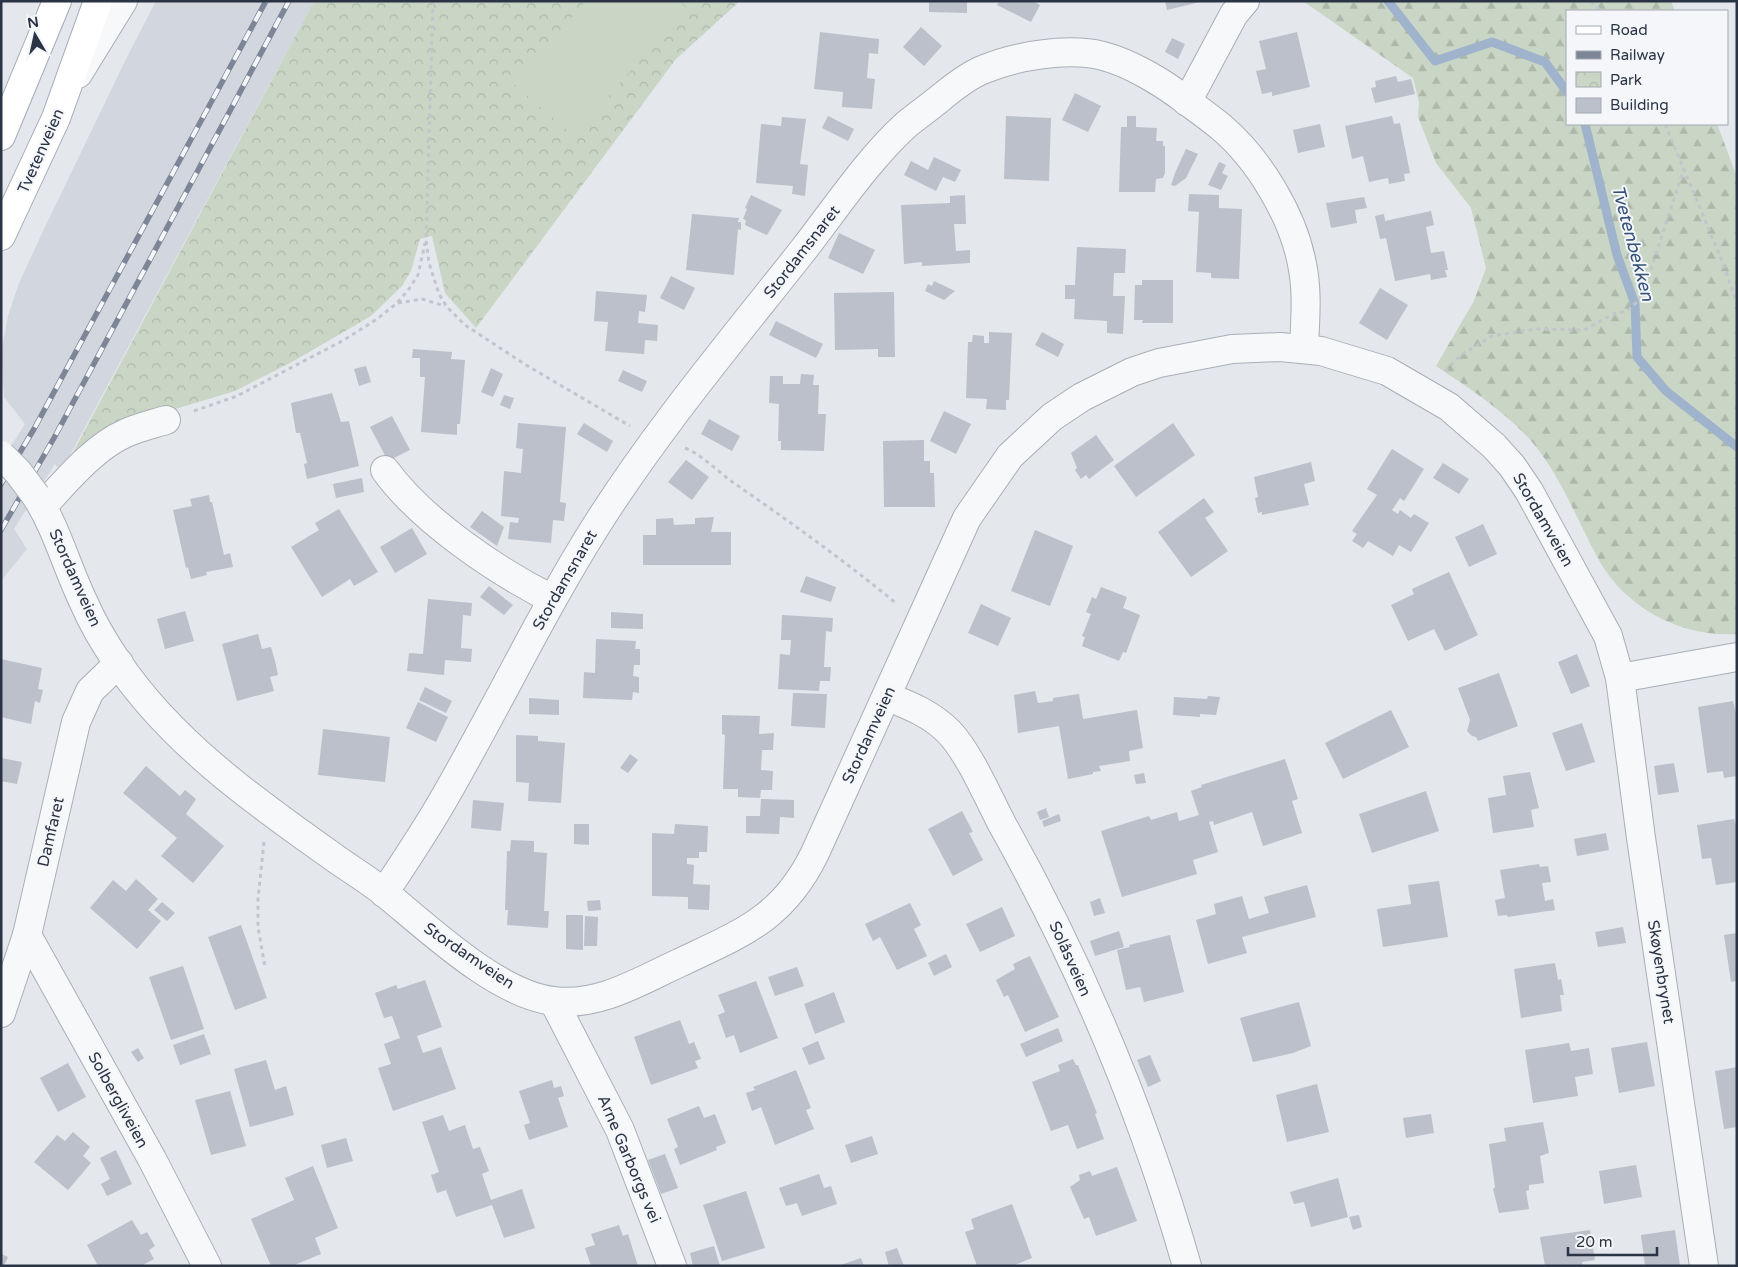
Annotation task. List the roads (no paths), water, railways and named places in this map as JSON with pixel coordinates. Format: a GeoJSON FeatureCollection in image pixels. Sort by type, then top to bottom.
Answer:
{"type":"FeatureCollection","features":[{"type":"Feature","properties":{"kind":"main road"},"geometry":{"type":"LineString","coordinates":[[1,136],[57,1]]}},
{"type":"Feature","properties":{"kind":"main road","name":"Tvetenveien"},"geometry":{"type":"LineString","coordinates":[[1,236],[26,186],[67,92],[98,1]]}},
{"type":"Feature","properties":{"kind":"street","name":"Tvetenveien"},"geometry":{"type":"LineString","coordinates":[[67,92],[123,1]]}},
{"type":"Feature","properties":{"kind":"street"},"geometry":{"type":"LineString","coordinates":[[1187,102],[1234,14],[1245,1]]}},
{"type":"Feature","properties":{"kind":"street","name":"Stordamsnaret"},"geometry":{"type":"LineString","coordinates":[[384,893],[441,804],[552,599],[599,522],[657,439],[731,338],[760,305],[858,179],[905,126],[954,87],[979,71],[1006,61],[1039,55],[1081,54],[1104,56],[1152,78],[1223,129],[1244,151],[1278,199],[1290,223],[1300,254],[1305,283],[1304,349]]}},
{"type":"Feature","properties":{"kind":"street","name":"Stordamveien"},"geometry":{"type":"LineString","coordinates":[[1,455],[18,472],[39,501],[83,602],[118,663],[170,725],[210,763],[272,813],[384,893],[419,923],[500,980],[532,996],[554,1002],[591,999],[629,987],[739,934],[791,894],[808,866],[888,697],[949,556],[979,498],[1010,456],[1052,417],[1107,384],[1159,363],[1232,349],[1280,347],[1304,349],[1349,358],[1387,371],[1449,407],[1494,446],[1529,491],[1608,636],[1620,678]]}},
{"type":"Feature","properties":{"kind":"street"},"geometry":{"type":"LineString","coordinates":[[39,501],[115,439],[126,433],[166,420]]}},
{"type":"Feature","properties":{"kind":"street"},"geometry":{"type":"LineString","coordinates":[[385,470],[413,504],[503,571],[552,599]]}},
{"type":"Feature","properties":{"kind":"street"},"geometry":{"type":"LineString","coordinates":[[1620,678],[1737,658]]}},
{"type":"Feature","properties":{"kind":"street","name":"Damfaret"},"geometry":{"type":"LineString","coordinates":[[1,1013],[27,935],[76,722],[90,691],[118,663]]}},
{"type":"Feature","properties":{"kind":"street","name":"Skøyenbrynet"},"geometry":{"type":"LineString","coordinates":[[1620,678],[1704,1266]]}},
{"type":"Feature","properties":{"kind":"street","name":"Solåsveien"},"geometry":{"type":"LineString","coordinates":[[888,697],[926,713],[951,734],[1017,849],[1063,940],[1138,1117],[1169,1204],[1186,1266]]}},
{"type":"Feature","properties":{"kind":"street","name":"Solbergliveien"},"geometry":{"type":"LineString","coordinates":[[27,935],[152,1159],[207,1266]]}},
{"type":"Feature","properties":{"kind":"street","name":"Arne Garborgs vei"},"geometry":{"type":"LineString","coordinates":[[554,1002],[620,1130],[672,1266]]}},
{"type":"Feature","properties":{"kind":"waterway","name":"Tvetenbekken"},"geometry":{"type":"LineString","coordinates":[[1388,1],[1435,61],[1492,42],[1545,62],[1566,91]]}},
{"type":"Feature","properties":{"kind":"waterway","name":"Tvetenbekken"},"geometry":{"type":"LineString","coordinates":[[1585,125],[1617,255],[1635,304],[1637,357],[1666,391],[1737,447]]}},
{"type":"Feature","properties":{"kind":"railway"},"geometry":{"type":"LineString","coordinates":[[1,484],[34,429],[266,1]]}},
{"type":"Feature","properties":{"kind":"railway"},"geometry":{"type":"LineString","coordinates":[[1,530],[54,438],[289,1]]}}]}
